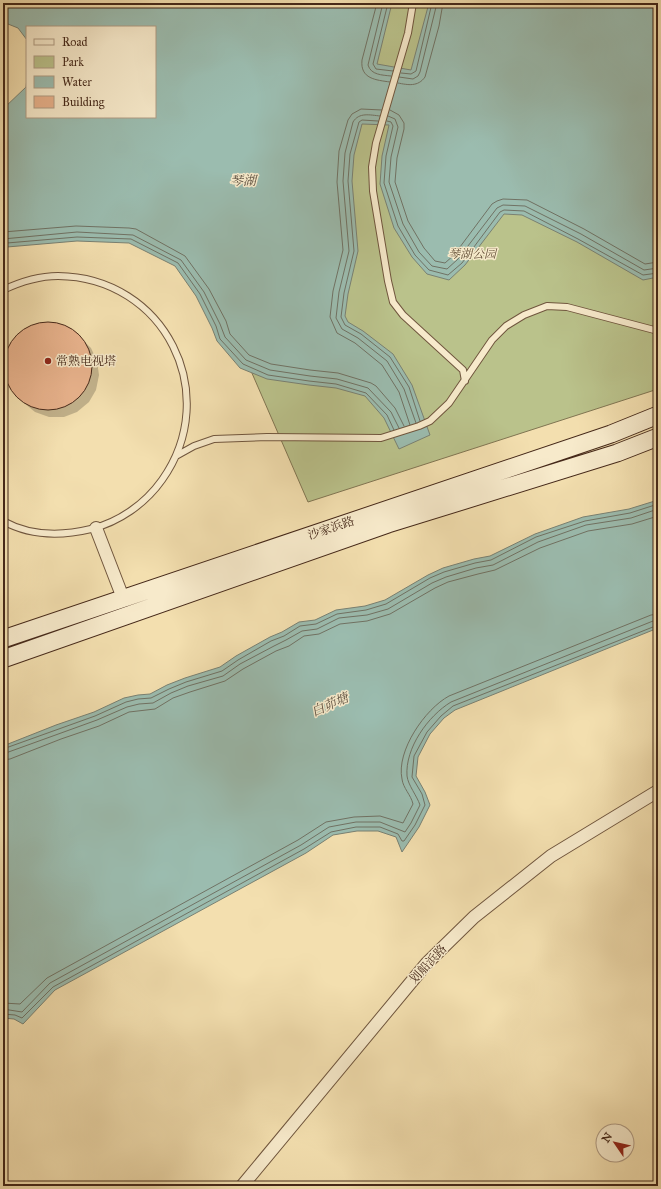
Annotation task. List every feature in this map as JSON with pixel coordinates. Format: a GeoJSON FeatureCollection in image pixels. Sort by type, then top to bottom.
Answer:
{"type":"FeatureCollection","features":[{"type":"Feature","properties":{"kind":"main road","name":"沙家浜路"},"geometry":{"type":"LineString","coordinates":[[3,639],[611,434],[658,415]]}},
{"type":"Feature","properties":{"kind":"main road","name":"沙家浜路"},"geometry":{"type":"LineString","coordinates":[[3,659],[388,524],[617,454],[658,437]]}},
{"type":"Feature","properties":{"kind":"street"},"geometry":{"type":"LineString","coordinates":[[96,528],[123,598]]}},
{"type":"Feature","properties":{"kind":"street","name":"划船浜路"},"geometry":{"type":"LineString","coordinates":[[242,1186],[427,963],[474,917],[551,856],[658,792]]}},
{"type":"Feature","properties":{"kind":"lane"},"geometry":{"type":"LineString","coordinates":[[413,3],[408,33],[382,123],[372,167],[373,191],[388,281],[394,302],[403,315],[463,370],[465,381]]}},
{"type":"Feature","properties":{"kind":"lane"},"geometry":{"type":"LineString","coordinates":[[3,290],[24,280],[58,276],[91,280],[122,292],[148,312],[169,338],[183,369],[188,402],[184,435],[172,466],[154,492],[130,512],[102,526],[72,533],[40,533],[10,525],[3,521]]}},
{"type":"Feature","properties":{"kind":"lane"},"geometry":{"type":"LineString","coordinates":[[176,456],[194,446],[214,439],[267,437],[381,438],[419,426],[430,421],[449,403],[492,340],[506,326],[524,315],[547,306],[567,308],[658,331]]}},
{"type":"Feature","properties":{"kind":"green space","name":"琴湖公园"},"geometry":{"type":"Polygon","coordinates":[[[350,3],[658,3],[658,389],[308,502],[248,364],[350,3]]]}},
{"type":"Feature","properties":{"kind":"water","name":"琴湖"},"geometry":{"type":"Polygon","coordinates":[[[3,3],[392,3],[377,64],[411,70],[429,3],[658,3],[658,277],[643,280],[577,242],[522,215],[504,214],[465,265],[449,280],[427,274],[412,257],[394,228],[380,184],[382,156],[389,125],[362,124],[354,155],[352,181],[358,251],[348,294],[345,316],[348,322],[363,331],[393,354],[412,385],[430,435],[399,449],[384,418],[365,396],[336,388],[267,379],[240,368],[217,341],[196,296],[175,266],[129,243],[77,241],[7,247],[3,249],[3,109],[26,87],[26,118],[156,118],[156,26],[26,26],[26,39],[18,28],[3,22],[3,3]]]}},
{"type":"Feature","properties":{"kind":"water","name":"白茆塘"},"geometry":{"type":"Polygon","coordinates":[[[658,500],[658,628],[455,710],[444,718],[430,734],[418,757],[416,776],[430,805],[419,827],[402,852],[396,837],[378,831],[357,831],[333,835],[306,853],[55,990],[23,1024],[14,1019],[3,1018],[3,746],[94,712],[124,698],[150,694],[185,678],[220,667],[236,656],[299,622],[315,620],[336,610],[365,606],[385,600],[443,568],[490,556],[535,534],[583,517],[629,509],[658,500]]]}},
{"type":"Feature","properties":{"kind":"building","name":"常熟电视塔"},"geometry":{"type":"Polygon","coordinates":[[[48,322],[65,326],[79,335],[88,349],[92,366],[88,383],[79,397],[65,406],[48,410],[31,406],[17,397],[8,383],[4,366],[8,349],[17,335],[31,326],[48,322]]]}},
{"type":"Feature","properties":{"kind":"place","name":"常熟电视塔"},"geometry":{"type":"Point","coordinates":[48,361]}}]}
